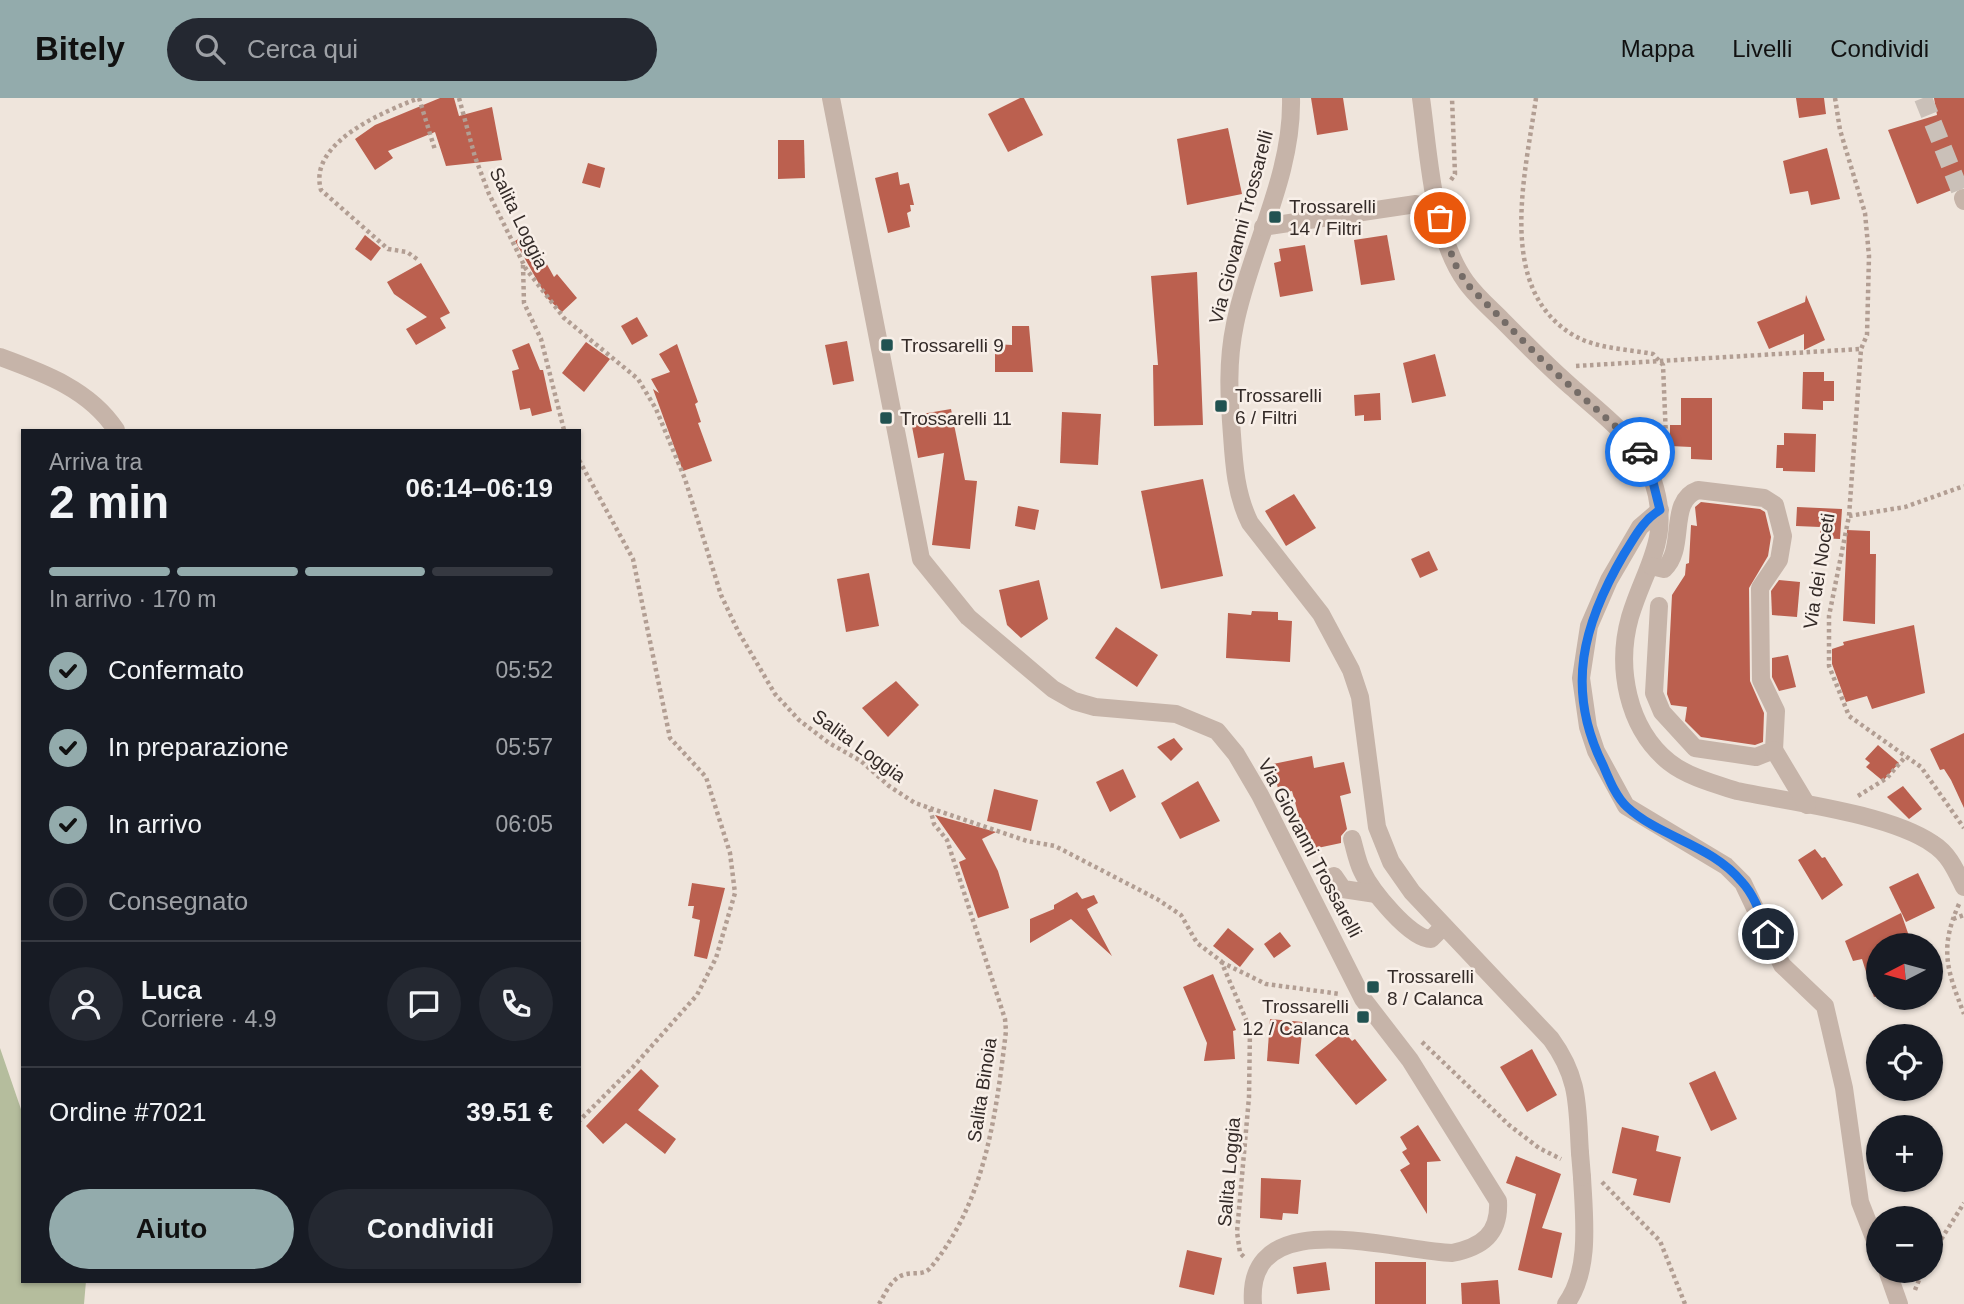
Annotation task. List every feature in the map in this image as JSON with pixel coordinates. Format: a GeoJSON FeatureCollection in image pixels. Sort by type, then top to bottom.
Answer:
{"type":"FeatureCollection","features":[{"type":"Feature","properties":{"kind":"street","name":"Via Giovanni Trossarelli"},"geometry":{"type":"LineString","coordinates":[[831,98],[921,559],[968,617],[1053,689],[1074,701],[1095,707],[1176,714],[1217,732],[1236,754],[1260,795],[1363,999],[1410,1060],[1499,1201],[1496,1225],[1491,1235],[1463,1251],[1436,1253],[1308,1239],[1284,1244],[1273,1250],[1259,1267],[1254,1277],[1253,1304]]}},
{"type":"Feature","properties":{"kind":"street","name":"Via Giovanni Trossarelli"},"geometry":{"type":"LineString","coordinates":[[1291,98],[1287,150],[1235,324],[1228,376],[1233,454],[1242,508],[1250,523],[1321,614],[1340,645],[1360,697],[1377,827],[1383,848],[1412,892],[1551,1039],[1568,1062],[1574,1082],[1583,1239],[1577,1288],[1566,1304]]}},
{"type":"Feature","properties":{"kind":"street"},"geometry":{"type":"LineString","coordinates":[[1421,98],[1446,240],[1466,283],[1549,367],[1635,446],[1648,467],[1660,510],[1660,541],[1631,616],[1623,662],[1628,696],[1644,731],[1670,762],[1690,774],[1737,791],[1906,827],[1936,845],[1952,862],[1962,886]]}},
{"type":"Feature","properties":{"kind":"street"},"geometry":{"type":"LineString","coordinates":[[1263,227],[1416,204]]}},
{"type":"Feature","properties":{"kind":"street"},"geometry":{"type":"LineString","coordinates":[[0,357],[77,391],[104,412],[115,429]]}},
{"type":"Feature","properties":{"kind":"street"},"geometry":{"type":"LineString","coordinates":[[1651,566],[1664,569],[1669,565],[1676,546],[1683,500],[1688,493],[1698,489],[1751,496],[1771,500],[1775,505],[1783,536],[1779,560],[1760,588],[1761,680],[1776,710],[1774,750],[1807,806]]}},
{"type":"Feature","properties":{"kind":"street"},"geometry":{"type":"LineString","coordinates":[[1660,510],[1640,527],[1609,580],[1589,626],[1581,678],[1592,739],[1626,806],[1726,866],[1743,883],[1782,965],[1825,1006],[1844,1088],[1860,1202],[1866,1217]]}},
{"type":"Feature","properties":{"kind":"street"},"geometry":{"type":"LineString","coordinates":[[1659,606],[1654,693],[1662,712],[1695,747],[1756,757],[1774,750]]}},
{"type":"Feature","properties":{"kind":"street"},"geometry":{"type":"LineString","coordinates":[[1352,839],[1361,870],[1376,894],[1423,939],[1431,939],[1444,926]]}},
{"type":"Feature","properties":{"kind":"street"},"geometry":{"type":"LineString","coordinates":[[1334,876],[1343,889],[1376,894]]}},
{"type":"Feature","properties":{"kind":"street"},"geometry":{"type":"LineString","coordinates":[[1832,1037],[1839,1042],[1847,1055]]}},
{"type":"Feature","properties":{"kind":"street"},"geometry":{"type":"LineString","coordinates":[[1891,1283],[1899,1304]]}},
{"type":"Feature","properties":{"kind":"path"},"geometry":{"type":"LineString","coordinates":[[417,259],[400,250],[388,250],[320,190],[319,179],[338,141],[380,113],[419,98],[435,150]]}},
{"type":"Feature","properties":{"kind":"path","name":"Salita Loggia"},"geometry":{"type":"LineString","coordinates":[[459,98],[484,182],[523,264],[564,318],[638,379],[656,409],[685,479],[721,595],[738,631],[775,694],[799,720],[829,743],[861,761],[889,786],[930,808],[1081,857],[1181,915],[1197,943],[1221,961],[1250,1029],[1251,1071],[1237,1232],[1240,1254],[1247,1258],[1251,1256]]}},
{"type":"Feature","properties":{"kind":"path"},"geometry":{"type":"LineString","coordinates":[[1435,187],[1453,179],[1455,174],[1450,125],[1452,98]]}},
{"type":"Feature","properties":{"kind":"path"},"geometry":{"type":"LineString","coordinates":[[1536,98],[1522,221],[1524,255],[1532,290],[1550,314],[1575,336],[1599,345],[1653,354],[1659,360],[1662,365],[1668,469]]}},
{"type":"Feature","properties":{"kind":"path","name":"Via dei Noceti"},"geometry":{"type":"LineString","coordinates":[[1835,98],[1840,130],[1865,212],[1869,256],[1867,335],[1861,349],[1849,516],[1829,616],[1829,666],[1849,716],[1921,767],[1964,828]]}},
{"type":"Feature","properties":{"kind":"path"},"geometry":{"type":"LineString","coordinates":[[523,264],[524,303],[541,340],[564,429]]}},
{"type":"Feature","properties":{"kind":"path"},"geometry":{"type":"LineString","coordinates":[[1549,367],[1861,349]]}},
{"type":"Feature","properties":{"kind":"path"},"geometry":{"type":"LineString","coordinates":[[581,464],[632,559],[670,738],[706,778],[730,853],[735,893],[716,957],[697,995],[633,1067],[581,1119]]}},
{"type":"Feature","properties":{"kind":"path"},"geometry":{"type":"LineString","coordinates":[[1849,516],[1905,507],[1964,486]]}},
{"type":"Feature","properties":{"kind":"path"},"geometry":{"type":"LineString","coordinates":[[1833,811],[1887,778],[1906,756]]}},
{"type":"Feature","properties":{"kind":"path","name":"Salita Binoia"},"geometry":{"type":"LineString","coordinates":[[879,1304],[891,1284],[902,1275],[926,1273],[931,1268],[953,1236],[971,1202],[992,1132],[1006,1031],[1006,1019],[947,840],[934,824],[930,808]]}},
{"type":"Feature","properties":{"kind":"path"},"geometry":{"type":"LineString","coordinates":[[1962,886],[1947,942],[1947,963],[1964,1013]]}},
{"type":"Feature","properties":{"kind":"path"},"geometry":{"type":"LineString","coordinates":[[1952,919],[1964,915]]}},
{"type":"Feature","properties":{"kind":"path"},"geometry":{"type":"LineString","coordinates":[[1601,1181],[1660,1241],[1685,1304]]}},
{"type":"Feature","properties":{"kind":"path"},"geometry":{"type":"LineString","coordinates":[[1943,1236],[1964,1203]]}},
{"type":"Feature","properties":{"kind":"green space"},"geometry":{"type":"Polygon","coordinates":[[[0,1048],[21,1109],[21,1283],[86,1283],[84,1304],[0,1304],[0,1048]]]}},
{"type":"Feature","properties":{"kind":"building"},"geometry":{"type":"Polygon","coordinates":[[[440,98],[454,98],[459,116],[492,107],[502,160],[446,166],[435,132],[388,151],[393,158],[375,170],[355,139],[375,125],[440,98]]]}},
{"type":"Feature","properties":{"kind":"building"},"geometry":{"type":"Polygon","coordinates":[[[1024,98],[1043,135],[1008,152],[988,114],[1024,98]]]}},
{"type":"Feature","properties":{"kind":"building"},"geometry":{"type":"Polygon","coordinates":[[[1311,98],[1343,98],[1348,130],[1317,135],[1311,98]]]}},
{"type":"Feature","properties":{"kind":"building"},"geometry":{"type":"Polygon","coordinates":[[[1796,98],[1824,98],[1826,114],[1799,118],[1796,98]]]}},
{"type":"Feature","properties":{"kind":"building"},"geometry":{"type":"Polygon","coordinates":[[[1934,98],[1964,98],[1964,185],[1917,204],[1888,130],[1937,115],[1934,98]]]}},
{"type":"Feature","properties":{"kind":"building"},"geometry":{"type":"Polygon","coordinates":[[[1228,128],[1242,194],[1187,205],[1177,139],[1228,128]]]}},
{"type":"Feature","properties":{"kind":"building"},"geometry":{"type":"Polygon","coordinates":[[[778,140],[804,140],[805,178],[778,179],[778,140]]]}},
{"type":"Feature","properties":{"kind":"building"},"geometry":{"type":"Polygon","coordinates":[[[1827,148],[1840,199],[1811,205],[1808,191],[1790,194],[1783,161],[1827,148]]]}},
{"type":"Feature","properties":{"kind":"building"},"geometry":{"type":"Polygon","coordinates":[[[588,163],[605,168],[600,188],[582,183],[588,163]]]}},
{"type":"Feature","properties":{"kind":"building"},"geometry":{"type":"Polygon","coordinates":[[[898,172],[900,185],[909,183],[914,205],[910,205],[911,211],[907,213],[910,227],[888,233],[875,178],[898,172]]]}},
{"type":"Feature","properties":{"kind":"building"},"geometry":{"type":"Polygon","coordinates":[[[529,232],[554,277],[557,274],[577,298],[562,312],[547,298],[515,241],[529,232]]]}},
{"type":"Feature","properties":{"kind":"building"},"geometry":{"type":"Polygon","coordinates":[[[365,235],[381,248],[371,261],[355,249],[365,235]]]}},
{"type":"Feature","properties":{"kind":"building"},"geometry":{"type":"Polygon","coordinates":[[[1387,235],[1395,280],[1361,285],[1354,240],[1387,235]]]}},
{"type":"Feature","properties":{"kind":"building"},"geometry":{"type":"Polygon","coordinates":[[[1305,245],[1313,291],[1280,297],[1274,263],[1281,261],[1279,249],[1305,245]]]}},
{"type":"Feature","properties":{"kind":"building"},"geometry":{"type":"Polygon","coordinates":[[[421,263],[450,313],[440,318],[446,328],[416,345],[406,329],[427,317],[394,294],[387,282],[421,263]]]}},
{"type":"Feature","properties":{"kind":"building"},"geometry":{"type":"Polygon","coordinates":[[[1197,272],[1203,425],[1154,426],[1153,365],[1158,365],[1151,276],[1197,272]]]}},
{"type":"Feature","properties":{"kind":"building"},"geometry":{"type":"Polygon","coordinates":[[[1806,295],[1825,340],[1804,350],[1804,334],[1769,349],[1757,322],[1805,302],[1806,295]]]}},
{"type":"Feature","properties":{"kind":"building"},"geometry":{"type":"Polygon","coordinates":[[[637,317],[648,336],[632,345],[621,326],[637,317]]]}},
{"type":"Feature","properties":{"kind":"building"},"geometry":{"type":"Polygon","coordinates":[[[1012,326],[1029,326],[1033,372],[995,372],[995,344],[1012,345],[1012,326]]]}},
{"type":"Feature","properties":{"kind":"building"},"geometry":{"type":"Polygon","coordinates":[[[847,341],[854,381],[833,385],[825,345],[847,341]]]}},
{"type":"Feature","properties":{"kind":"building"},"geometry":{"type":"Polygon","coordinates":[[[586,342],[610,359],[584,392],[562,373],[586,342]]]}},
{"type":"Feature","properties":{"kind":"building"},"geometry":{"type":"Polygon","coordinates":[[[529,343],[540,370],[543,370],[552,411],[532,416],[530,408],[520,410],[512,371],[519,369],[512,350],[529,343]]]}},
{"type":"Feature","properties":{"kind":"building"},"geometry":{"type":"Polygon","coordinates":[[[677,344],[698,402],[695,404],[701,422],[698,423],[712,461],[683,471],[653,389],[659,393],[651,379],[670,372],[659,354],[677,344]]]}},
{"type":"Feature","properties":{"kind":"building"},"geometry":{"type":"Polygon","coordinates":[[[1435,354],[1446,396],[1412,403],[1403,363],[1435,354]]]}},
{"type":"Feature","properties":{"kind":"building"},"geometry":{"type":"Polygon","coordinates":[[[1803,372],[1824,372],[1824,381],[1834,381],[1834,401],[1823,401],[1823,410],[1802,409],[1803,372]]]}},
{"type":"Feature","properties":{"kind":"building"},"geometry":{"type":"Polygon","coordinates":[[[1380,393],[1381,420],[1364,421],[1364,415],[1355,416],[1354,395],[1380,393]]]}},
{"type":"Feature","properties":{"kind":"building"},"geometry":{"type":"Polygon","coordinates":[[[1681,398],[1712,398],[1712,460],[1691,459],[1691,447],[1670,446],[1670,425],[1681,425],[1681,398]]]}},
{"type":"Feature","properties":{"kind":"building"},"geometry":{"type":"Polygon","coordinates":[[[951,409],[965,480],[977,481],[970,549],[932,545],[944,453],[918,458],[910,416],[951,409]]]}},
{"type":"Feature","properties":{"kind":"building"},"geometry":{"type":"Polygon","coordinates":[[[1062,412],[1101,414],[1098,465],[1060,463],[1062,412]]]}},
{"type":"Feature","properties":{"kind":"building"},"geometry":{"type":"Polygon","coordinates":[[[1784,433],[1816,434],[1815,472],[1783,471],[1783,468],[1776,468],[1777,445],[1784,445],[1784,433]]]}},
{"type":"Feature","properties":{"kind":"building"},"geometry":{"type":"Polygon","coordinates":[[[1203,479],[1223,576],[1161,589],[1141,491],[1203,479]]]}},
{"type":"Feature","properties":{"kind":"building"},"geometry":{"type":"Polygon","coordinates":[[[1294,494],[1316,528],[1286,546],[1265,511],[1294,494]]]}},
{"type":"Feature","properties":{"kind":"building"},"geometry":{"type":"Polygon","coordinates":[[[1701,502],[1760,509],[1765,512],[1771,537],[1768,556],[1749,588],[1750,681],[1764,713],[1763,742],[1755,745],[1701,737],[1685,721],[1687,707],[1671,705],[1667,694],[1672,595],[1685,575],[1686,564],[1689,563],[1691,525],[1697,526],[1695,507],[1701,502]]]}},
{"type":"Feature","properties":{"kind":"building"},"geometry":{"type":"Polygon","coordinates":[[[1018,506],[1039,510],[1035,530],[1015,526],[1018,506]]]}},
{"type":"Feature","properties":{"kind":"building"},"geometry":{"type":"Polygon","coordinates":[[[1797,507],[1842,509],[1840,539],[1820,538],[1820,527],[1796,526],[1797,507]]]}},
{"type":"Feature","properties":{"kind":"building"},"geometry":{"type":"Polygon","coordinates":[[[1847,530],[1870,531],[1870,554],[1876,554],[1875,624],[1843,621],[1847,530]]]}},
{"type":"Feature","properties":{"kind":"building"},"geometry":{"type":"Polygon","coordinates":[[[1429,551],[1438,570],[1420,578],[1411,559],[1429,551]]]}},
{"type":"Feature","properties":{"kind":"building"},"geometry":{"type":"Polygon","coordinates":[[[869,573],[879,626],[846,632],[837,579],[869,573]]]}},
{"type":"Feature","properties":{"kind":"building"},"geometry":{"type":"Polygon","coordinates":[[[1039,580],[1048,619],[1021,638],[1007,625],[999,590],[1039,580]]]}},
{"type":"Feature","properties":{"kind":"building"},"geometry":{"type":"Polygon","coordinates":[[[1779,580],[1800,582],[1797,617],[1772,615],[1771,591],[1779,580]]]}},
{"type":"Feature","properties":{"kind":"building"},"geometry":{"type":"Polygon","coordinates":[[[1252,611],[1278,612],[1278,620],[1292,621],[1290,662],[1226,658],[1228,613],[1251,615],[1252,611]]]}},
{"type":"Feature","properties":{"kind":"building"},"geometry":{"type":"Polygon","coordinates":[[[1914,625],[1925,693],[1872,709],[1867,696],[1846,702],[1832,664],[1832,649],[1844,645],[1843,642],[1914,625]]]}},
{"type":"Feature","properties":{"kind":"building"},"geometry":{"type":"Polygon","coordinates":[[[1116,627],[1158,655],[1137,687],[1095,658],[1116,627]]]}},
{"type":"Feature","properties":{"kind":"building"},"geometry":{"type":"Polygon","coordinates":[[[1788,655],[1796,687],[1779,691],[1772,677],[1772,658],[1788,655]]]}},
{"type":"Feature","properties":{"kind":"building"},"geometry":{"type":"Polygon","coordinates":[[[896,681],[919,705],[888,737],[862,708],[896,681]]]}},
{"type":"Feature","properties":{"kind":"building"},"geometry":{"type":"Polygon","coordinates":[[[1964,733],[1964,808],[1951,780],[1944,769],[1940,770],[1930,749],[1964,733]]]}},
{"type":"Feature","properties":{"kind":"building"},"geometry":{"type":"Polygon","coordinates":[[[1174,738],[1183,749],[1171,761],[1157,747],[1174,738]]]}},
{"type":"Feature","properties":{"kind":"building"},"geometry":{"type":"Polygon","coordinates":[[[1878,745],[1899,763],[1883,781],[1866,767],[1870,763],[1865,759],[1878,745]]]}},
{"type":"Feature","properties":{"kind":"building"},"geometry":{"type":"Polygon","coordinates":[[[1312,756],[1314,768],[1344,762],[1351,793],[1340,796],[1347,829],[1341,836],[1341,843],[1308,850],[1292,791],[1279,794],[1273,764],[1312,756]]]}},
{"type":"Feature","properties":{"kind":"building"},"geometry":{"type":"Polygon","coordinates":[[[1123,769],[1136,797],[1110,812],[1096,782],[1123,769]]]}},
{"type":"Feature","properties":{"kind":"building"},"geometry":{"type":"Polygon","coordinates":[[[1198,781],[1220,821],[1180,839],[1161,803],[1198,781]]]}},
{"type":"Feature","properties":{"kind":"building"},"geometry":{"type":"Polygon","coordinates":[[[1903,786],[1922,809],[1909,819],[1887,797],[1903,786]]]}},
{"type":"Feature","properties":{"kind":"building"},"geometry":{"type":"Polygon","coordinates":[[[994,789],[1038,800],[1031,831],[987,821],[994,789]]]}},
{"type":"Feature","properties":{"kind":"building"},"geometry":{"type":"Polygon","coordinates":[[[935,815],[996,832],[982,839],[998,871],[1009,908],[978,918],[959,862],[966,859],[935,815]]]}},
{"type":"Feature","properties":{"kind":"building"},"geometry":{"type":"Polygon","coordinates":[[[1815,849],[1822,858],[1825,857],[1843,885],[1822,900],[1798,860],[1815,849]]]}},
{"type":"Feature","properties":{"kind":"building"},"geometry":{"type":"Polygon","coordinates":[[[1918,873],[1935,908],[1906,922],[1889,887],[1918,873]]]}},
{"type":"Feature","properties":{"kind":"building"},"geometry":{"type":"Polygon","coordinates":[[[692,883],[725,888],[707,959],[694,956],[700,920],[692,918],[694,906],[688,906],[692,883]]]}},
{"type":"Feature","properties":{"kind":"building"},"geometry":{"type":"Polygon","coordinates":[[[1077,892],[1082,899],[1094,895],[1098,903],[1087,909],[1112,956],[1071,919],[1030,943],[1030,919],[1054,909],[1054,905],[1077,892]]]}},
{"type":"Feature","properties":{"kind":"building"},"geometry":{"type":"Polygon","coordinates":[[[1901,913],[1908,933],[1866,933],[1866,972],[1862,959],[1853,961],[1845,941],[1901,913]]]}},
{"type":"Feature","properties":{"kind":"building"},"geometry":{"type":"Polygon","coordinates":[[[1228,928],[1254,949],[1240,967],[1213,946],[1228,928]]]}},
{"type":"Feature","properties":{"kind":"building"},"geometry":{"type":"Polygon","coordinates":[[[1280,932],[1291,946],[1274,958],[1264,944],[1280,932]]]}},
{"type":"Feature","properties":{"kind":"building"},"geometry":{"type":"Polygon","coordinates":[[[1213,974],[1236,1030],[1233,1031],[1235,1059],[1204,1061],[1207,1043],[1183,987],[1213,974]]]}},
{"type":"Feature","properties":{"kind":"building"},"geometry":{"type":"Polygon","coordinates":[[[1270,1019],[1303,1022],[1299,1064],[1267,1061],[1270,1019]]]}},
{"type":"Feature","properties":{"kind":"building"},"geometry":{"type":"Polygon","coordinates":[[[1344,1032],[1352,1041],[1355,1039],[1387,1080],[1356,1105],[1315,1055],[1344,1032]]]}},
{"type":"Feature","properties":{"kind":"building"},"geometry":{"type":"Polygon","coordinates":[[[1532,1049],[1557,1095],[1527,1112],[1500,1067],[1532,1049]]]}},
{"type":"Feature","properties":{"kind":"building"},"geometry":{"type":"Polygon","coordinates":[[[641,1069],[659,1086],[638,1110],[676,1139],[665,1154],[626,1123],[603,1144],[586,1126],[641,1069]]]}},
{"type":"Feature","properties":{"kind":"building"},"geometry":{"type":"Polygon","coordinates":[[[1715,1071],[1737,1119],[1711,1131],[1689,1083],[1715,1071]]]}},
{"type":"Feature","properties":{"kind":"building"},"geometry":{"type":"Polygon","coordinates":[[[1418,1125],[1441,1161],[1427,1162],[1427,1214],[1400,1170],[1410,1164],[1402,1152],[1407,1149],[1400,1137],[1418,1125]]]}},
{"type":"Feature","properties":{"kind":"building"},"geometry":{"type":"Polygon","coordinates":[[[1622,1127],[1659,1136],[1656,1151],[1681,1157],[1670,1203],[1633,1195],[1637,1179],[1612,1173],[1622,1127]]]}},
{"type":"Feature","properties":{"kind":"building"},"geometry":{"type":"Polygon","coordinates":[[[1516,1156],[1561,1174],[1542,1228],[1562,1233],[1552,1278],[1518,1270],[1536,1194],[1506,1183],[1516,1156]]]}},
{"type":"Feature","properties":{"kind":"building"},"geometry":{"type":"Polygon","coordinates":[[[1261,1178],[1301,1180],[1298,1214],[1283,1213],[1282,1220],[1260,1218],[1261,1178]]]}},
{"type":"Feature","properties":{"kind":"building"},"geometry":{"type":"Polygon","coordinates":[[[1187,1250],[1222,1258],[1214,1295],[1179,1287],[1187,1250]]]}},
{"type":"Feature","properties":{"kind":"building"},"geometry":{"type":"Polygon","coordinates":[[[1326,1262],[1330,1290],[1297,1294],[1293,1267],[1326,1262]]]}},
{"type":"Feature","properties":{"kind":"building"},"geometry":{"type":"Polygon","coordinates":[[[1375,1262],[1426,1262],[1426,1304],[1375,1304],[1375,1262]]]}},
{"type":"Feature","properties":{"kind":"building"},"geometry":{"type":"Polygon","coordinates":[[[1498,1280],[1500,1304],[1462,1304],[1461,1283],[1498,1280]]]}},
{"type":"Feature","properties":{"kind":"tunnel"},"geometry":{"type":"LineString","coordinates":[[1923,98],[1963,198]]}},
{"type":"Feature","properties":{"kind":"way so far"},"geometry":{"type":"LineString","coordinates":[[1440,218],[1454,262],[1466,283],[1549,367],[1623,433],[1640,452]]}},
{"type":"Feature","properties":{"kind":"place","name":"Trossarelli 14 / Filtri"},"geometry":{"type":"Point","coordinates":[1275,217]}},
{"type":"Feature","properties":{"kind":"place","name":"Trossarelli 9"},"geometry":{"type":"Point","coordinates":[887,345]}},
{"type":"Feature","properties":{"kind":"place","name":"Trossarelli 6 / Filtri"},"geometry":{"type":"Point","coordinates":[1221,406]}},
{"type":"Feature","properties":{"kind":"place","name":"Trossarelli 11"},"geometry":{"type":"Point","coordinates":[886,418]}},
{"type":"Feature","properties":{"kind":"place","name":"Trossarelli 8 / Calanca"},"geometry":{"type":"Point","coordinates":[1373,987]}},
{"type":"Feature","properties":{"kind":"place","name":"Trossarelli 12 / Calanca"},"geometry":{"type":"Point","coordinates":[1363,1017]}},
{"type":"Feature","properties":{"kind":"route"},"geometry":{"type":"LineString","coordinates":[[1640,452],[1652,478],[1660,510],[1647,517],[1640,527],[1609,580],[1589,626],[1581,678],[1588,727],[1596,751],[1626,806],[1726,866],[1743,883],[1768,934]]}}]}
